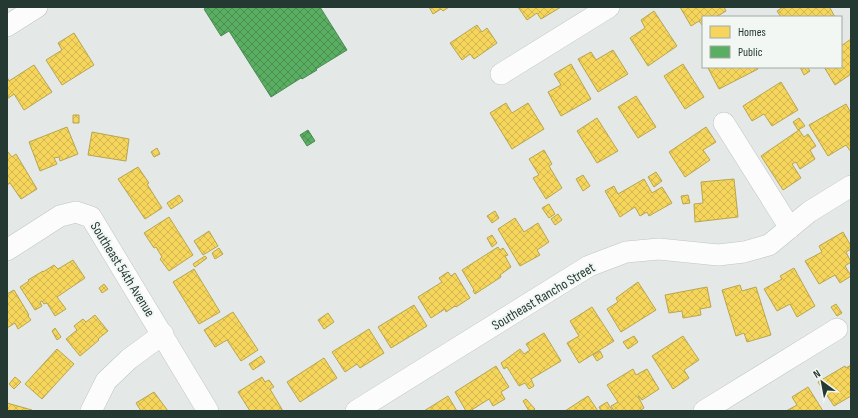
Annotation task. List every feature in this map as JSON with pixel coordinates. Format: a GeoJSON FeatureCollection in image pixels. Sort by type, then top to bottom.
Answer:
{"type":"FeatureCollection","features":[{"type":"Feature","properties":{"kind":"street"},"geometry":{"type":"LineString","coordinates":[[7,26],[37,7]]}},
{"type":"Feature","properties":{"kind":"street"},"geometry":{"type":"LineString","coordinates":[[501,74],[609,7]]}},
{"type":"Feature","properties":{"kind":"street"},"geometry":{"type":"LineString","coordinates":[[724,123],[790,228]]}},
{"type":"Feature","properties":{"kind":"street","name":"Southeast Rancho Street"},"geometry":{"type":"LineString","coordinates":[[356,411],[589,266],[626,252],[659,249],[718,255],[744,252],[768,245],[809,212],[851,186]]}},
{"type":"Feature","properties":{"kind":"street","name":"Southeast 54th Avenue"},"geometry":{"type":"LineString","coordinates":[[7,250],[60,216],[76,212],[91,217],[163,334],[208,411]]}},
{"type":"Feature","properties":{"kind":"street"},"geometry":{"type":"LineString","coordinates":[[704,411],[836,329]]}},
{"type":"Feature","properties":{"kind":"street"},"geometry":{"type":"LineString","coordinates":[[91,411],[106,381],[129,359],[163,334]]}},
{"type":"Feature","properties":{"kind":"building: Homes"},"geometry":{"type":"Polygon","coordinates":[[[429,7],[449,7],[443,11],[441,9],[433,14],[429,7]]]}},
{"type":"Feature","properties":{"kind":"building: Homes"},"geometry":{"type":"Polygon","coordinates":[[[518,7],[561,7],[541,19],[537,13],[527,20],[518,7]]]}},
{"type":"Feature","properties":{"kind":"building: Homes"},"geometry":{"type":"Polygon","coordinates":[[[680,7],[724,7],[726,11],[718,16],[702,16],[702,25],[699,21],[691,26],[680,7]]]}},
{"type":"Feature","properties":{"kind":"building: Homes"},"geometry":{"type":"Polygon","coordinates":[[[783,7],[832,7],[830,8],[834,16],[780,16],[777,11],[783,7]]]}},
{"type":"Feature","properties":{"kind":"building: Homes"},"geometry":{"type":"Polygon","coordinates":[[[654,11],[677,46],[648,66],[630,38],[645,28],[641,20],[654,11]]]}},
{"type":"Feature","properties":{"kind":"building: Homes"},"geometry":{"type":"Polygon","coordinates":[[[477,25],[482,32],[487,28],[497,43],[474,59],[470,54],[462,60],[450,43],[477,25]]]}},
{"type":"Feature","properties":{"kind":"building: Homes"},"geometry":{"type":"Polygon","coordinates":[[[74,33],[94,65],[62,85],[46,60],[62,50],[58,43],[74,33]]]}},
{"type":"Feature","properties":{"kind":"building: Homes"},"geometry":{"type":"Polygon","coordinates":[[[851,39],[851,74],[835,85],[825,68],[842,68],[842,45],[851,39]]]}},
{"type":"Feature","properties":{"kind":"building: Homes"},"geometry":{"type":"Polygon","coordinates":[[[613,50],[628,74],[598,92],[578,59],[591,52],[596,60],[613,50]]]}},
{"type":"Feature","properties":{"kind":"building: Homes"},"geometry":{"type":"Polygon","coordinates":[[[571,64],[591,99],[561,116],[548,92],[561,85],[554,74],[571,64]]]}},
{"type":"Feature","properties":{"kind":"building: Homes"},"geometry":{"type":"Polygon","coordinates":[[[683,64],[704,97],[685,109],[664,76],[683,64]]]}},
{"type":"Feature","properties":{"kind":"building: Homes"},"geometry":{"type":"Polygon","coordinates":[[[34,65],[52,92],[24,110],[14,94],[7,99],[7,77],[9,81],[34,65]]]}},
{"type":"Feature","properties":{"kind":"building: Homes"},"geometry":{"type":"Polygon","coordinates":[[[708,68],[758,68],[758,69],[719,89],[708,68]]]}},
{"type":"Feature","properties":{"kind":"building: Homes"},"geometry":{"type":"Polygon","coordinates":[[[800,68],[808,68],[810,71],[804,75],[800,68]]]}},
{"type":"Feature","properties":{"kind":"building: Homes"},"geometry":{"type":"Polygon","coordinates":[[[781,82],[798,110],[772,126],[764,114],[752,121],[743,106],[781,82]]]}},
{"type":"Feature","properties":{"kind":"building: Homes"},"geometry":{"type":"Polygon","coordinates":[[[636,96],[656,127],[638,138],[618,107],[636,96]]]}},
{"type":"Feature","properties":{"kind":"building: Homes"},"geometry":{"type":"Polygon","coordinates":[[[506,103],[512,113],[528,103],[544,129],[512,149],[490,113],[506,103]]]}},
{"type":"Feature","properties":{"kind":"building: Homes"},"geometry":{"type":"Polygon","coordinates":[[[846,104],[851,113],[851,152],[846,145],[828,156],[809,125],[846,104]]]}},
{"type":"Feature","properties":{"kind":"building: Homes"},"geometry":{"type":"Polygon","coordinates":[[[73,115],[79,115],[79,123],[73,123],[73,115]]]}},
{"type":"Feature","properties":{"kind":"building: Homes"},"geometry":{"type":"Polygon","coordinates":[[[597,118],[618,151],[597,163],[577,131],[597,118]]]}},
{"type":"Feature","properties":{"kind":"building: Homes"},"geometry":{"type":"Polygon","coordinates":[[[799,118],[805,126],[798,130],[793,122],[799,118]]]}},
{"type":"Feature","properties":{"kind":"building: Homes"},"geometry":{"type":"Polygon","coordinates":[[[67,127],[78,154],[60,161],[59,157],[54,158],[57,164],[40,171],[29,142],[67,127]]]}},
{"type":"Feature","properties":{"kind":"building: Homes"},"geometry":{"type":"Polygon","coordinates":[[[706,127],[716,142],[703,150],[710,160],[685,177],[669,152],[706,127]]]}},
{"type":"Feature","properties":{"kind":"building: Homes"},"geometry":{"type":"Polygon","coordinates":[[[799,130],[804,137],[808,134],[816,146],[810,150],[815,159],[800,169],[796,162],[792,164],[801,178],[783,190],[761,156],[799,130]]]}},
{"type":"Feature","properties":{"kind":"building: Homes"},"geometry":{"type":"Polygon","coordinates":[[[92,132],[129,139],[126,161],[88,155],[92,132]]]}},
{"type":"Feature","properties":{"kind":"building: Homes"},"geometry":{"type":"Polygon","coordinates":[[[157,148],[160,154],[154,157],[151,152],[157,148]]]}},
{"type":"Feature","properties":{"kind":"building: Homes"},"geometry":{"type":"Polygon","coordinates":[[[544,150],[552,164],[549,166],[562,188],[546,199],[533,178],[539,175],[529,159],[544,150]]]}},
{"type":"Feature","properties":{"kind":"building: Homes"},"geometry":{"type":"Polygon","coordinates":[[[7,152],[12,157],[16,154],[37,189],[21,199],[10,183],[7,185],[7,152]]]}},
{"type":"Feature","properties":{"kind":"building: Homes"},"geometry":{"type":"Polygon","coordinates":[[[138,167],[149,183],[147,184],[162,208],[145,219],[118,179],[138,167]]]}},
{"type":"Feature","properties":{"kind":"building: Homes"},"geometry":{"type":"Polygon","coordinates":[[[656,172],[662,181],[654,187],[648,177],[656,172]]]}},
{"type":"Feature","properties":{"kind":"building: Homes"},"geometry":{"type":"Polygon","coordinates":[[[583,175],[590,186],[583,191],[576,179],[583,175]]]}},
{"type":"Feature","properties":{"kind":"building: Homes"},"geometry":{"type":"Polygon","coordinates":[[[644,179],[652,193],[662,187],[672,203],[649,216],[647,212],[640,216],[635,207],[620,217],[605,191],[614,186],[618,194],[644,179]]]}},
{"type":"Feature","properties":{"kind":"building: Homes"},"geometry":{"type":"Polygon","coordinates":[[[734,179],[738,217],[695,222],[694,204],[703,203],[701,182],[734,179]]]}},
{"type":"Feature","properties":{"kind":"building: Homes"},"geometry":{"type":"Polygon","coordinates":[[[179,195],[183,201],[171,209],[167,203],[179,195]]]}},
{"type":"Feature","properties":{"kind":"building: Homes"},"geometry":{"type":"Polygon","coordinates":[[[688,195],[690,203],[683,204],[681,196],[688,195]]]}},
{"type":"Feature","properties":{"kind":"building: Homes"},"geometry":{"type":"Polygon","coordinates":[[[549,204],[555,214],[549,218],[542,208],[549,204]]]}},
{"type":"Feature","properties":{"kind":"building: Homes"},"geometry":{"type":"Polygon","coordinates":[[[495,211],[499,218],[492,223],[487,216],[495,211]]]}},
{"type":"Feature","properties":{"kind":"building: Homes"},"geometry":{"type":"Polygon","coordinates":[[[558,214],[562,220],[555,225],[551,219],[558,214]]]}},
{"type":"Feature","properties":{"kind":"building: Homes"},"geometry":{"type":"Polygon","coordinates":[[[169,217],[193,255],[169,271],[160,259],[162,257],[156,247],[154,248],[144,233],[169,217]]]}},
{"type":"Feature","properties":{"kind":"building: Homes"},"geometry":{"type":"Polygon","coordinates":[[[515,218],[524,232],[538,223],[549,242],[537,250],[540,255],[520,266],[498,229],[515,218]]]}},
{"type":"Feature","properties":{"kind":"building: Homes"},"geometry":{"type":"Polygon","coordinates":[[[209,231],[218,246],[203,255],[194,241],[209,231]]]}},
{"type":"Feature","properties":{"kind":"building: Homes"},"geometry":{"type":"Polygon","coordinates":[[[843,232],[851,246],[851,249],[846,252],[851,262],[845,266],[851,276],[840,283],[835,275],[819,284],[805,261],[822,252],[819,246],[843,232]]]}},
{"type":"Feature","properties":{"kind":"building: Homes"},"geometry":{"type":"Polygon","coordinates":[[[492,235],[497,243],[492,247],[487,238],[492,235]]]}},
{"type":"Feature","properties":{"kind":"building: Homes"},"geometry":{"type":"Polygon","coordinates":[[[498,247],[500,250],[503,248],[508,255],[505,256],[511,267],[500,275],[501,277],[475,294],[462,270],[498,247]]]}},
{"type":"Feature","properties":{"kind":"building: Homes"},"geometry":{"type":"Polygon","coordinates":[[[219,248],[223,254],[215,259],[212,253],[219,248]]]}},
{"type":"Feature","properties":{"kind":"building: Homes"},"geometry":{"type":"Polygon","coordinates":[[[205,256],[207,258],[195,267],[193,264],[205,256]]]}},
{"type":"Feature","properties":{"kind":"building: Homes"},"geometry":{"type":"Polygon","coordinates":[[[73,260],[85,278],[57,297],[66,309],[55,316],[47,303],[44,304],[42,301],[40,302],[42,306],[35,310],[20,287],[29,281],[28,280],[54,265],[58,269],[73,260]]]}},
{"type":"Feature","properties":{"kind":"building: Homes"},"geometry":{"type":"Polygon","coordinates":[[[794,268],[815,306],[797,317],[790,304],[777,311],[764,289],[782,279],[780,276],[794,268]]]}},
{"type":"Feature","properties":{"kind":"building: Homes"},"geometry":{"type":"Polygon","coordinates":[[[194,269],[220,312],[199,324],[173,282],[194,269]]]}},
{"type":"Feature","properties":{"kind":"building: Homes"},"geometry":{"type":"Polygon","coordinates":[[[448,272],[451,276],[455,273],[470,298],[446,312],[445,309],[431,318],[418,297],[442,282],[439,278],[448,272]]]}},
{"type":"Feature","properties":{"kind":"building: Homes"},"geometry":{"type":"Polygon","coordinates":[[[638,282],[656,310],[621,332],[607,309],[618,302],[616,298],[638,282]]]}},
{"type":"Feature","properties":{"kind":"building: Homes"},"geometry":{"type":"Polygon","coordinates":[[[104,284],[108,289],[102,293],[99,288],[104,284]]]}},
{"type":"Feature","properties":{"kind":"building: Homes"},"geometry":{"type":"Polygon","coordinates":[[[740,285],[742,291],[756,287],[771,335],[747,342],[744,333],[736,336],[722,290],[740,285]]]}},
{"type":"Feature","properties":{"kind":"building: Homes"},"geometry":{"type":"Polygon","coordinates":[[[707,287],[711,307],[700,309],[701,315],[683,318],[682,311],[669,313],[665,295],[707,287]]]}},
{"type":"Feature","properties":{"kind":"building: Homes"},"geometry":{"type":"Polygon","coordinates":[[[14,290],[31,320],[18,329],[15,323],[7,328],[7,294],[14,290]]]}},
{"type":"Feature","properties":{"kind":"building: Homes"},"geometry":{"type":"Polygon","coordinates":[[[836,304],[842,313],[837,316],[831,307],[836,304]]]}},
{"type":"Feature","properties":{"kind":"building: Homes"},"geometry":{"type":"Polygon","coordinates":[[[414,305],[427,326],[391,348],[378,327],[414,305]]]}},
{"type":"Feature","properties":{"kind":"building: Homes"},"geometry":{"type":"Polygon","coordinates":[[[592,307],[614,341],[579,363],[567,343],[579,336],[570,321],[592,307]]]}},
{"type":"Feature","properties":{"kind":"building: Homes"},"geometry":{"type":"Polygon","coordinates":[[[233,312],[258,350],[241,361],[227,340],[215,347],[204,330],[233,312]]]}},
{"type":"Feature","properties":{"kind":"building: Homes"},"geometry":{"type":"Polygon","coordinates":[[[328,313],[334,322],[324,329],[318,320],[328,313]]]}},
{"type":"Feature","properties":{"kind":"building: Homes"},"geometry":{"type":"Polygon","coordinates":[[[95,315],[108,331],[80,356],[66,339],[77,330],[74,326],[83,319],[86,322],[95,315]]]}},
{"type":"Feature","properties":{"kind":"building: Homes"},"geometry":{"type":"Polygon","coordinates":[[[55,328],[61,337],[57,340],[52,331],[55,328]]]}},
{"type":"Feature","properties":{"kind":"building: Homes"},"geometry":{"type":"Polygon","coordinates":[[[369,329],[384,353],[360,368],[357,364],[345,372],[332,352],[369,329]]]}},
{"type":"Feature","properties":{"kind":"building: Homes"},"geometry":{"type":"Polygon","coordinates":[[[544,333],[561,361],[531,379],[534,386],[529,389],[525,383],[519,386],[507,367],[504,369],[501,363],[520,349],[524,354],[530,350],[526,344],[544,333]]]}},
{"type":"Feature","properties":{"kind":"building: Homes"},"geometry":{"type":"Polygon","coordinates":[[[634,336],[638,342],[628,349],[623,342],[634,336]]]}},
{"type":"Feature","properties":{"kind":"building: Homes"},"geometry":{"type":"Polygon","coordinates":[[[683,336],[699,360],[684,370],[689,378],[673,389],[652,356],[683,336]]]}},
{"type":"Feature","properties":{"kind":"building: Homes"},"geometry":{"type":"Polygon","coordinates":[[[57,349],[74,364],[42,399],[25,384],[57,349]]]}},
{"type":"Feature","properties":{"kind":"building: Homes"},"geometry":{"type":"Polygon","coordinates":[[[600,351],[603,357],[597,361],[593,355],[600,351]]]}},
{"type":"Feature","properties":{"kind":"building: Homes"},"geometry":{"type":"Polygon","coordinates":[[[261,356],[265,362],[253,370],[249,364],[261,356]]]}},
{"type":"Feature","properties":{"kind":"building: Homes"},"geometry":{"type":"Polygon","coordinates":[[[324,358],[337,378],[300,402],[287,382],[324,358]]]}},
{"type":"Feature","properties":{"kind":"building: Homes"},"geometry":{"type":"Polygon","coordinates":[[[851,365],[851,396],[834,406],[818,382],[845,366],[846,368],[851,365]]]}},
{"type":"Feature","properties":{"kind":"building: Homes"},"geometry":{"type":"Polygon","coordinates":[[[496,366],[509,387],[501,392],[505,399],[493,406],[489,399],[470,411],[466,411],[455,392],[496,366]]]}},
{"type":"Feature","properties":{"kind":"building: Homes"},"geometry":{"type":"Polygon","coordinates":[[[633,369],[636,375],[647,369],[659,389],[642,400],[638,396],[644,408],[639,411],[614,411],[611,406],[618,402],[607,385],[633,369]]]}},
{"type":"Feature","properties":{"kind":"building: Homes"},"geometry":{"type":"Polygon","coordinates":[[[15,377],[21,382],[14,389],[9,384],[15,377]]]}},
{"type":"Feature","properties":{"kind":"building: Homes"},"geometry":{"type":"Polygon","coordinates":[[[262,377],[265,382],[269,380],[274,387],[270,389],[283,411],[250,411],[238,392],[262,377]]]}},
{"type":"Feature","properties":{"kind":"building: Homes"},"geometry":{"type":"Polygon","coordinates":[[[808,387],[823,411],[786,411],[797,405],[792,397],[808,387]]]}},
{"type":"Feature","properties":{"kind":"building: Homes"},"geometry":{"type":"Polygon","coordinates":[[[154,392],[168,411],[141,411],[136,403],[154,392]]]}},
{"type":"Feature","properties":{"kind":"building: Homes"},"geometry":{"type":"Polygon","coordinates":[[[448,396],[457,411],[424,411],[448,396]]]}},
{"type":"Feature","properties":{"kind":"building: Homes"},"geometry":{"type":"Polygon","coordinates":[[[588,396],[598,411],[565,411],[588,396]]]}},
{"type":"Feature","properties":{"kind":"building: Homes"},"geometry":{"type":"Polygon","coordinates":[[[526,399],[535,409],[529,411],[523,401],[526,399]]]}},
{"type":"Feature","properties":{"kind":"building: Homes"},"geometry":{"type":"Polygon","coordinates":[[[607,402],[612,410],[601,411],[599,407],[607,402]]]}},
{"type":"Feature","properties":{"kind":"building: Homes"},"geometry":{"type":"Polygon","coordinates":[[[7,403],[32,410],[32,411],[7,411],[7,403]]]}},
{"type":"Feature","properties":{"kind":"building: Public"},"geometry":{"type":"Polygon","coordinates":[[[207,7],[320,7],[347,50],[316,69],[317,70],[271,97],[229,31],[221,36],[204,9],[207,7]]]}},
{"type":"Feature","properties":{"kind":"building: Public"},"geometry":{"type":"Polygon","coordinates":[[[308,130],[315,141],[307,146],[300,135],[308,130]]]}}]}
